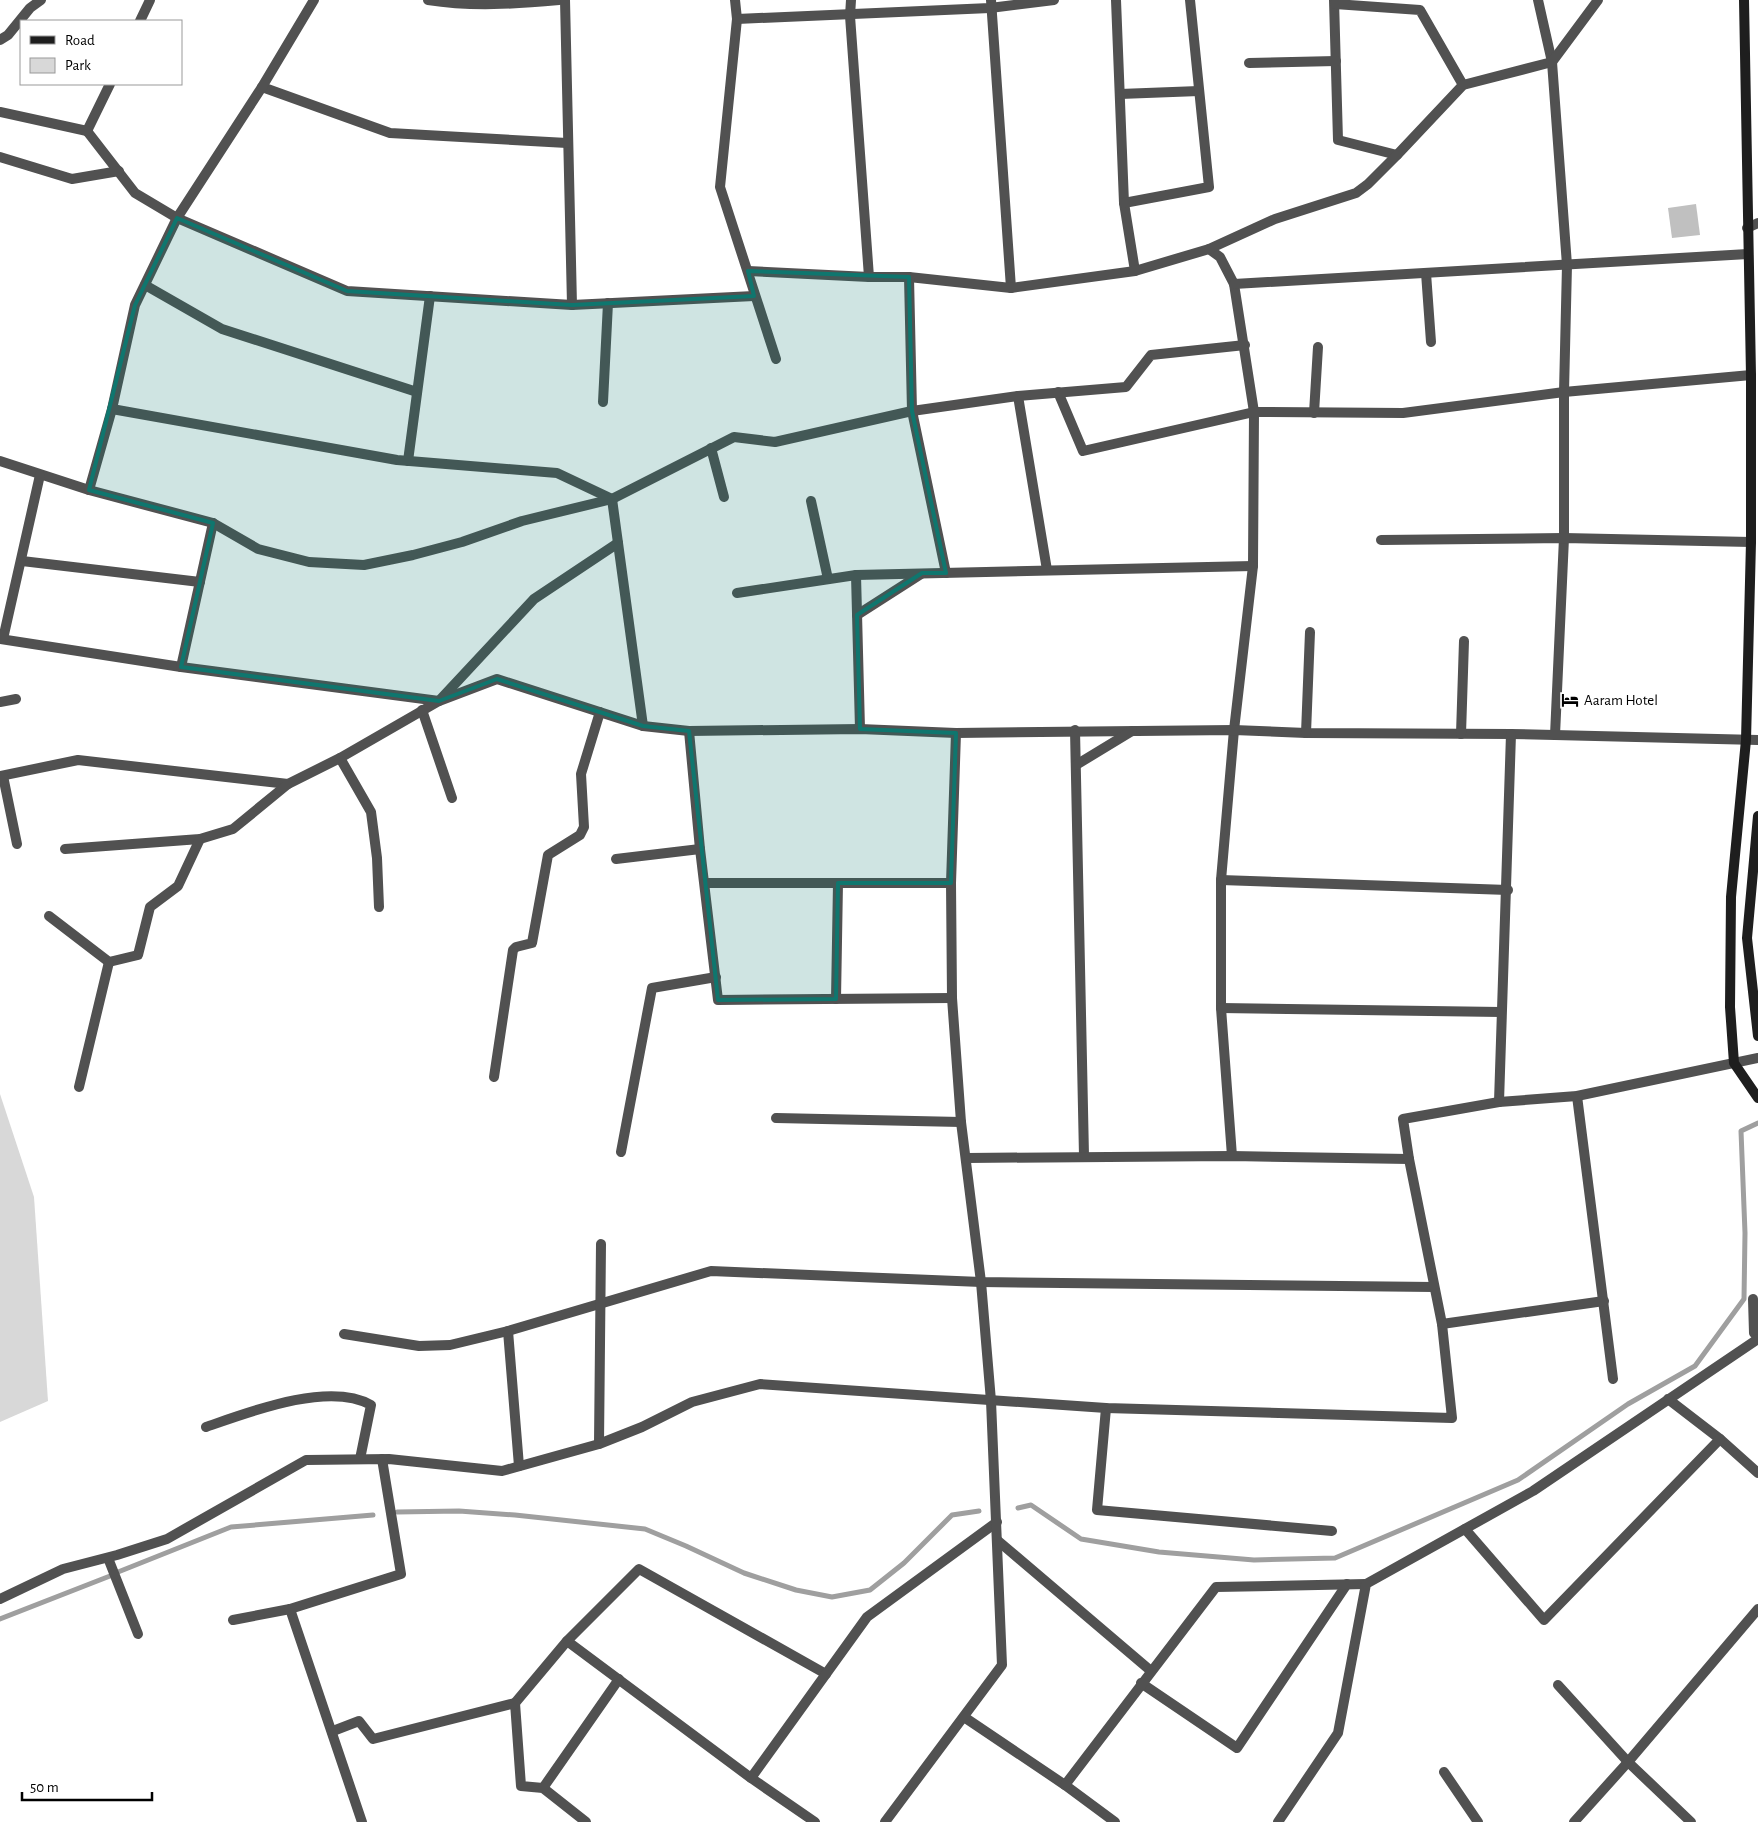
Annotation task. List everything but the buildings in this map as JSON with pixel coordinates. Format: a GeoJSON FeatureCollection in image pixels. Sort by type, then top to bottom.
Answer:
{"type":"FeatureCollection","features":[{"type":"Feature","properties":{"kind":"street"},"geometry":{"type":"LineString","coordinates":[[20,20],[30,8],[41,0]]}},
{"type":"Feature","properties":{"kind":"street"},"geometry":{"type":"LineString","coordinates":[[140,20],[150,0]]}},
{"type":"Feature","properties":{"kind":"street"},"geometry":{"type":"LineString","coordinates":[[90,490],[112,409],[135,305],[144,285],[177,218],[262,87],[314,0]]}},
{"type":"Feature","properties":{"kind":"street"},"geometry":{"type":"LineString","coordinates":[[428,0],[449,3],[512,4],[559,0]]}},
{"type":"Feature","properties":{"kind":"street"},"geometry":{"type":"LineString","coordinates":[[565,0],[572,305]]}},
{"type":"Feature","properties":{"kind":"street"},"geometry":{"type":"LineString","coordinates":[[735,0],[737,19],[720,187],[776,359]]}},
{"type":"Feature","properties":{"kind":"street"},"geometry":{"type":"LineString","coordinates":[[851,0],[850,16],[869,277]]}},
{"type":"Feature","properties":{"kind":"street"},"geometry":{"type":"LineString","coordinates":[[737,19],[850,16],[1054,0]]}},
{"type":"Feature","properties":{"kind":"street"},"geometry":{"type":"LineString","coordinates":[[1116,0],[1124,203],[1134,271]]}},
{"type":"Feature","properties":{"kind":"street"},"geometry":{"type":"LineString","coordinates":[[1124,203],[1209,187],[1190,0]]}},
{"type":"Feature","properties":{"kind":"street"},"geometry":{"type":"LineString","coordinates":[[1538,0],[1552,62],[1567,265],[1564,392],[1564,538],[1555,735]]}},
{"type":"Feature","properties":{"kind":"street"},"geometry":{"type":"LineString","coordinates":[[748,271],[869,277],[909,276],[1011,288],[1134,271],[1209,249],[1275,219],[1356,193],[1398,155],[1463,85],[1552,62],[1598,0]]}},
{"type":"Feature","properties":{"kind":"street"},"geometry":{"type":"LineString","coordinates":[[1744,0],[1747,228],[1752,375],[1751,542],[1746,740],[1731,897],[1730,1006],[1734,1063],[1756,1095]]}},
{"type":"Feature","properties":{"kind":"street"},"geometry":{"type":"LineString","coordinates":[[1398,155],[1338,140],[1335,2],[1420,10],[1463,85]]}},
{"type":"Feature","properties":{"kind":"street"},"geometry":{"type":"LineString","coordinates":[[991,4],[1011,288]]}},
{"type":"Feature","properties":{"kind":"street"},"geometry":{"type":"LineString","coordinates":[[0,40],[8,35],[20,20]]}},
{"type":"Feature","properties":{"kind":"street"},"geometry":{"type":"LineString","coordinates":[[1250,63],[1336,61]]}},
{"type":"Feature","properties":{"kind":"street"},"geometry":{"type":"LineString","coordinates":[[87,130],[110,85]]}},
{"type":"Feature","properties":{"kind":"street"},"geometry":{"type":"LineString","coordinates":[[262,87],[390,133],[567,143]]}},
{"type":"Feature","properties":{"kind":"street"},"geometry":{"type":"LineString","coordinates":[[1120,94],[1199,91]]}},
{"type":"Feature","properties":{"kind":"street"},"geometry":{"type":"LineString","coordinates":[[0,112],[87,130],[136,193],[177,218],[347,291],[572,305],[754,296]]}},
{"type":"Feature","properties":{"kind":"street"},"geometry":{"type":"LineString","coordinates":[[0,157],[72,179],[119,171]]}},
{"type":"Feature","properties":{"kind":"street"},"geometry":{"type":"LineString","coordinates":[[1747,228],[1758,223]]}},
{"type":"Feature","properties":{"kind":"street"},"geometry":{"type":"LineString","coordinates":[[1209,249],[1222,261],[1234,284],[1254,412],[1254,566],[1234,730],[1221,880],[1221,1008],[1232,1156]]}},
{"type":"Feature","properties":{"kind":"street"},"geometry":{"type":"LineString","coordinates":[[1234,284],[1748,254]]}},
{"type":"Feature","properties":{"kind":"street"},"geometry":{"type":"LineString","coordinates":[[1426,273],[1431,342]]}},
{"type":"Feature","properties":{"kind":"street"},"geometry":{"type":"LineString","coordinates":[[909,276],[912,411],[946,573]]}},
{"type":"Feature","properties":{"kind":"street"},"geometry":{"type":"LineString","coordinates":[[144,285],[222,329],[417,392]]}},
{"type":"Feature","properties":{"kind":"street"},"geometry":{"type":"LineString","coordinates":[[408,461],[430,296]]}},
{"type":"Feature","properties":{"kind":"street"},"geometry":{"type":"LineString","coordinates":[[603,402],[608,303]]}},
{"type":"Feature","properties":{"kind":"street"},"geometry":{"type":"LineString","coordinates":[[0,462],[90,490],[213,523],[258,549],[309,562],[364,565],[462,542],[522,521],[612,499],[734,436],[775,442],[912,411],[1018,396],[1126,387],[1151,355],[1244,345]]}},
{"type":"Feature","properties":{"kind":"street"},"geometry":{"type":"LineString","coordinates":[[1314,413],[1318,347]]}},
{"type":"Feature","properties":{"kind":"street"},"geometry":{"type":"LineString","coordinates":[[1058,392],[1083,451],[1254,412],[1403,413],[1564,392],[1752,375]]}},
{"type":"Feature","properties":{"kind":"street"},"geometry":{"type":"LineString","coordinates":[[1018,396],[1047,570]]}},
{"type":"Feature","properties":{"kind":"street"},"geometry":{"type":"LineString","coordinates":[[112,409],[408,461],[557,473],[612,499]]}},
{"type":"Feature","properties":{"kind":"street"},"geometry":{"type":"LineString","coordinates":[[710,448],[724,496]]}},
{"type":"Feature","properties":{"kind":"street"},"geometry":{"type":"LineString","coordinates":[[40,475],[22,561],[2,639],[181,667],[439,701]]}},
{"type":"Feature","properties":{"kind":"street"},"geometry":{"type":"LineString","coordinates":[[612,499],[643,726]]}},
{"type":"Feature","properties":{"kind":"street"},"geometry":{"type":"LineString","coordinates":[[811,501],[828,579]]}},
{"type":"Feature","properties":{"kind":"street"},"geometry":{"type":"LineString","coordinates":[[181,667],[213,523]]}},
{"type":"Feature","properties":{"kind":"street"},"geometry":{"type":"LineString","coordinates":[[439,701],[534,599],[617,537]]}},
{"type":"Feature","properties":{"kind":"street"},"geometry":{"type":"LineString","coordinates":[[1381,540],[1564,538],[1751,542]]}},
{"type":"Feature","properties":{"kind":"street"},"geometry":{"type":"LineString","coordinates":[[22,561],[200,582]]}},
{"type":"Feature","properties":{"kind":"street"},"geometry":{"type":"LineString","coordinates":[[737,593],[856,575],[1254,566]]}},
{"type":"Feature","properties":{"kind":"street"},"geometry":{"type":"LineString","coordinates":[[857,615],[922,573]]}},
{"type":"Feature","properties":{"kind":"street"},"geometry":{"type":"LineString","coordinates":[[856,575],[860,729]]}},
{"type":"Feature","properties":{"kind":"street"},"geometry":{"type":"LineString","coordinates":[[1306,733],[1310,632]]}},
{"type":"Feature","properties":{"kind":"street"},"geometry":{"type":"LineString","coordinates":[[1461,734],[1464,641]]}},
{"type":"Feature","properties":{"kind":"street"},"geometry":{"type":"LineString","coordinates":[[65,848],[200,839],[233,829],[288,784],[340,758],[439,701],[497,679],[643,726],[689,731],[860,729],[956,733],[1075,730],[1234,730],[1306,733],[1511,734],[1758,740]]}},
{"type":"Feature","properties":{"kind":"street"},"geometry":{"type":"LineString","coordinates":[[0,702],[16,699]]}},
{"type":"Feature","properties":{"kind":"street"},"geometry":{"type":"LineString","coordinates":[[422,710],[452,798]]}},
{"type":"Feature","properties":{"kind":"street"},"geometry":{"type":"LineString","coordinates":[[494,1078],[513,950],[516,947],[532,942],[548,855],[580,835],[584,827],[581,774],[600,712]]}},
{"type":"Feature","properties":{"kind":"street"},"geometry":{"type":"LineString","coordinates":[[1075,730],[1084,1156]]}},
{"type":"Feature","properties":{"kind":"street"},"geometry":{"type":"LineString","coordinates":[[1076,765],[1133,730]]}},
{"type":"Feature","properties":{"kind":"street"},"geometry":{"type":"LineString","coordinates":[[689,731],[700,849],[718,1000],[952,998]]}},
{"type":"Feature","properties":{"kind":"street"},"geometry":{"type":"LineString","coordinates":[[885,1822],[1002,1665],[991,1401],[981,1282],[961,1122],[952,998],[952,884],[956,733]]}},
{"type":"Feature","properties":{"kind":"street"},"geometry":{"type":"LineString","coordinates":[[1499,1102],[1501,1012],[1508,890],[1511,734]]}},
{"type":"Feature","properties":{"kind":"street"},"geometry":{"type":"LineString","coordinates":[[340,758],[371,812],[377,858],[379,907]]}},
{"type":"Feature","properties":{"kind":"street"},"geometry":{"type":"LineString","coordinates":[[17,844],[2,776],[78,760],[288,784]]}},
{"type":"Feature","properties":{"kind":"street"},"geometry":{"type":"LineString","coordinates":[[1758,816],[1747,938],[1758,1036]]}},
{"type":"Feature","properties":{"kind":"street"},"geometry":{"type":"LineString","coordinates":[[109,962],[138,955],[150,907],[178,886],[200,839]]}},
{"type":"Feature","properties":{"kind":"street"},"geometry":{"type":"LineString","coordinates":[[616,859],[700,849]]}},
{"type":"Feature","properties":{"kind":"street"},"geometry":{"type":"LineString","coordinates":[[1221,880],[1508,890]]}},
{"type":"Feature","properties":{"kind":"street"},"geometry":{"type":"LineString","coordinates":[[705,883],[952,884]]}},
{"type":"Feature","properties":{"kind":"street"},"geometry":{"type":"LineString","coordinates":[[836,999],[838,883]]}},
{"type":"Feature","properties":{"kind":"street"},"geometry":{"type":"LineString","coordinates":[[49,916],[109,962]]}},
{"type":"Feature","properties":{"kind":"street"},"geometry":{"type":"LineString","coordinates":[[79,1087],[109,962]]}},
{"type":"Feature","properties":{"kind":"street"},"geometry":{"type":"LineString","coordinates":[[621,1152],[652,988],[716,977]]}},
{"type":"Feature","properties":{"kind":"street"},"geometry":{"type":"LineString","coordinates":[[1221,1008],[1501,1012]]}},
{"type":"Feature","properties":{"kind":"street"},"geometry":{"type":"LineString","coordinates":[[0,1599],[64,1569],[108,1558],[167,1539],[306,1460],[382,1459],[502,1471],[599,1444],[642,1427],[692,1402],[760,1384],[1106,1408],[1452,1418],[1442,1324],[1409,1159],[1403,1119],[1499,1102],[1577,1096],[1758,1058]]}},
{"type":"Feature","properties":{"kind":"street"},"geometry":{"type":"LineString","coordinates":[[1577,1096],[1613,1379]]}},
{"type":"Feature","properties":{"kind":"street"},"geometry":{"type":"LineString","coordinates":[[776,1118],[961,1122]]}},
{"type":"Feature","properties":{"kind":"street"},"geometry":{"type":"LineString","coordinates":[[967,1158],[1232,1156],[1409,1159]]}},
{"type":"Feature","properties":{"kind":"street"},"geometry":{"type":"LineString","coordinates":[[599,1444],[601,1244]]}},
{"type":"Feature","properties":{"kind":"street"},"geometry":{"type":"LineString","coordinates":[[344,1334],[419,1346],[450,1345],[508,1331],[711,1271],[981,1282],[1434,1287]]}},
{"type":"Feature","properties":{"kind":"street"},"geometry":{"type":"LineString","coordinates":[[1065,1785],[1216,1587],[1366,1584],[1533,1491],[1758,1338],[1754,1333],[1753,1299]]}},
{"type":"Feature","properties":{"kind":"street"},"geometry":{"type":"LineString","coordinates":[[1442,1324],[1604,1301]]}},
{"type":"Feature","properties":{"kind":"street"},"geometry":{"type":"LineString","coordinates":[[508,1331],[519,1466]]}},
{"type":"Feature","properties":{"kind":"street"},"geometry":{"type":"LineString","coordinates":[[206,1427],[273,1404],[323,1396],[362,1399],[371,1405],[360,1459]]}},
{"type":"Feature","properties":{"kind":"street"},"geometry":{"type":"LineString","coordinates":[[1668,1399],[1720,1439],[1758,1473]]}},
{"type":"Feature","properties":{"kind":"street"},"geometry":{"type":"LineString","coordinates":[[1106,1408],[1097,1510],[1332,1531]]}},
{"type":"Feature","properties":{"kind":"street"},"geometry":{"type":"LineString","coordinates":[[1465,1530],[1544,1620],[1720,1439]]}},
{"type":"Feature","properties":{"kind":"street"},"geometry":{"type":"LineString","coordinates":[[234,1620],[290,1609],[401,1574],[382,1459]]}},
{"type":"Feature","properties":{"kind":"street"},"geometry":{"type":"LineString","coordinates":[[751,1778],[867,1617],[996,1522]]}},
{"type":"Feature","properties":{"kind":"street"},"geometry":{"type":"LineString","coordinates":[[997,1540],[1151,1671]]}},
{"type":"Feature","properties":{"kind":"street"},"geometry":{"type":"LineString","coordinates":[[108,1558],[138,1634]]}},
{"type":"Feature","properties":{"kind":"street"},"geometry":{"type":"LineString","coordinates":[[333,1731],[359,1721],[373,1739],[515,1703],[567,1641],[639,1569],[826,1674]]}},
{"type":"Feature","properties":{"kind":"street"},"geometry":{"type":"LineString","coordinates":[[1141,1684],[1237,1748],[1347,1584]]}},
{"type":"Feature","properties":{"kind":"street"},"geometry":{"type":"LineString","coordinates":[[1278,1822],[1338,1733],[1366,1584]]}},
{"type":"Feature","properties":{"kind":"street"},"geometry":{"type":"LineString","coordinates":[[290,1609],[333,1731],[362,1822]]}},
{"type":"Feature","properties":{"kind":"street"},"geometry":{"type":"LineString","coordinates":[[1574,1822],[1628,1762],[1758,1609]]}},
{"type":"Feature","properties":{"kind":"street"},"geometry":{"type":"LineString","coordinates":[[567,1641],[751,1778],[816,1822]]}},
{"type":"Feature","properties":{"kind":"street"},"geometry":{"type":"LineString","coordinates":[[543,1788],[619,1679]]}},
{"type":"Feature","properties":{"kind":"street"},"geometry":{"type":"LineString","coordinates":[[1558,1685],[1628,1762],[1691,1822]]}},
{"type":"Feature","properties":{"kind":"street"},"geometry":{"type":"LineString","coordinates":[[515,1703],[521,1786],[543,1788],[585,1822]]}},
{"type":"Feature","properties":{"kind":"street"},"geometry":{"type":"LineString","coordinates":[[964,1717],[1065,1785],[1115,1822]]}},
{"type":"Feature","properties":{"kind":"street"},"geometry":{"type":"LineString","coordinates":[[1444,1772],[1478,1822]]}},
{"type":"Feature","properties":{"kind":"highlighted area"},"geometry":{"type":"Polygon","coordinates":[[[177,218],[347,291],[572,305],[754,296],[748,271],[909,277],[912,411],[946,573],[922,573],[857,615],[860,729],[956,733],[951,883],[838,883],[836,999],[718,1000],[689,731],[643,726],[497,679],[439,701],[181,667],[213,523],[89,490],[135,305],[177,218]]]}},
{"type":"Feature","properties":{"kind":"green space"},"geometry":{"type":"Polygon","coordinates":[[[0,1094],[34,1197],[48,1401],[0,1422],[0,1094]]]}},
{"type":"Feature","properties":{"kind":"waterway"},"geometry":{"type":"LineString","coordinates":[[1018,1508],[1031,1505],[1081,1539],[1159,1552],[1254,1560],[1335,1558],[1518,1480],[1628,1404],[1695,1366],[1744,1299],[1745,1233],[1741,1131],[1758,1123]]}},
{"type":"Feature","properties":{"kind":"waterway"},"geometry":{"type":"LineString","coordinates":[[397,1512],[459,1511],[645,1529],[744,1573],[796,1590],[832,1597],[870,1590],[904,1563],[952,1515],[979,1511]]}},
{"type":"Feature","properties":{"kind":"waterway"},"geometry":{"type":"LineString","coordinates":[[118,1572],[231,1527],[373,1515]]}},
{"type":"Feature","properties":{"kind":"waterway"},"geometry":{"type":"LineString","coordinates":[[0,1619],[110,1576]]}},
{"type":"Feature","properties":{"kind":"place","name":"Aaram Hotel"},"geometry":{"type":"Point","coordinates":[1570,700]}}]}
